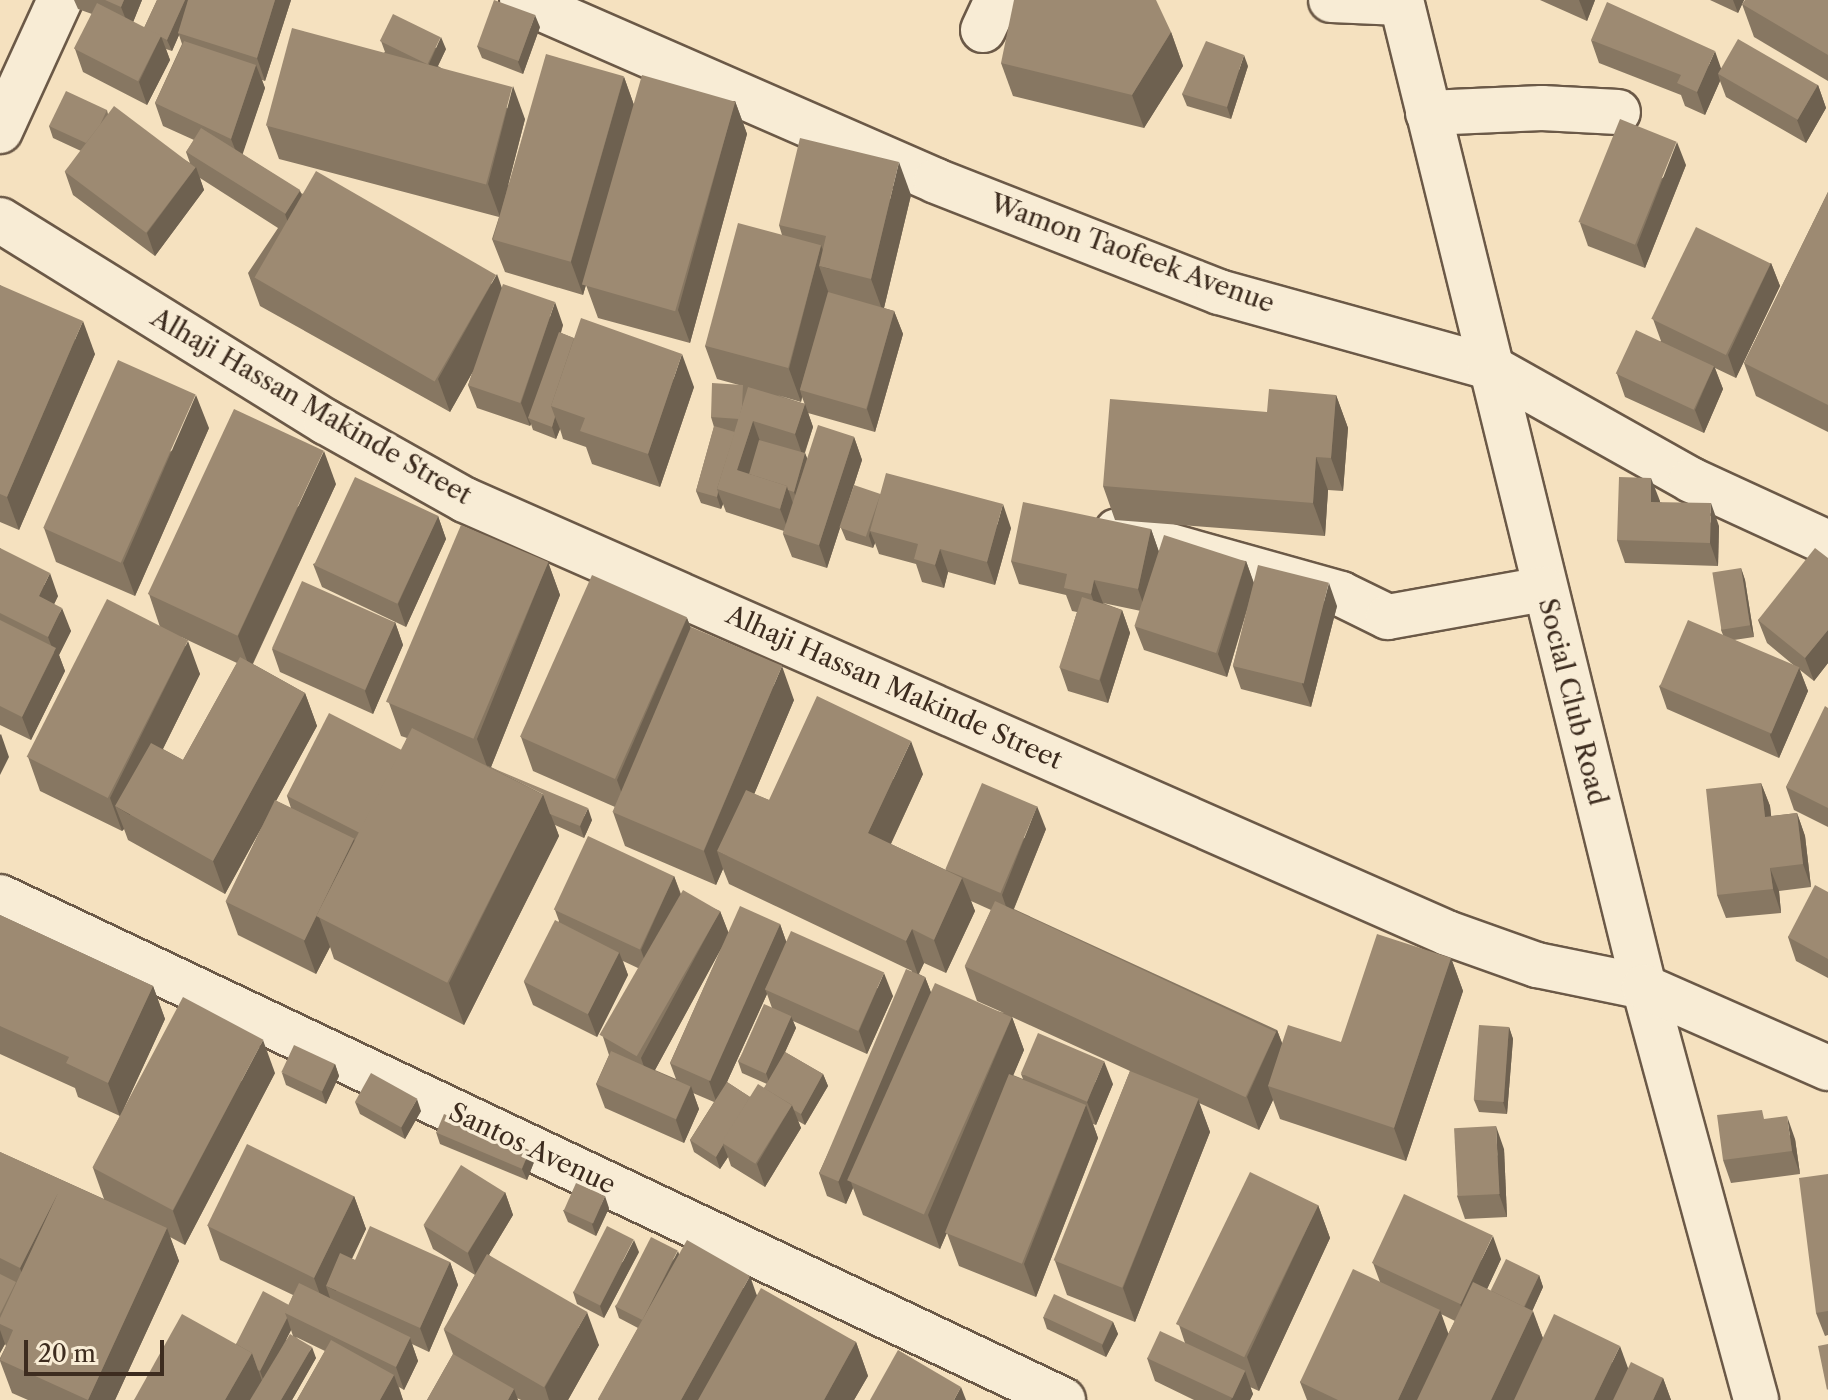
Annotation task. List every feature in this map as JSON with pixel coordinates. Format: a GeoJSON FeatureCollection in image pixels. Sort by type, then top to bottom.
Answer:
{"type":"FeatureCollection","features":[{"type":"Feature","properties":{"kind":"street"},"geometry":{"type":"LineString","coordinates":[[0,131],[60,0]]}},
{"type":"Feature","properties":{"kind":"street","name":"Wamon Taofeek Avenue"},"geometry":{"type":"LineString","coordinates":[[522,0],[936,181],[1219,292],[1490,367],[1691,480],[1828,543]]}},
{"type":"Feature","properties":{"kind":"street"},"geometry":{"type":"LineString","coordinates":[[1331,0],[1401,1]]}},
{"type":"Feature","properties":{"kind":"street","name":"Social Club Road"},"geometry":{"type":"LineString","coordinates":[[1401,1],[1644,987],[1756,1400]]}},
{"type":"Feature","properties":{"kind":"street"},"geometry":{"type":"LineString","coordinates":[[1428,113],[1542,108],[1618,112]]}},
{"type":"Feature","properties":{"kind":"street","name":"Alhaji Hassan Makinde Street"},"geometry":{"type":"LineString","coordinates":[[0,220],[326,422],[465,500],[1447,933],[1537,965],[1644,987],[1828,1068]]}},
{"type":"Feature","properties":{"kind":"street"},"geometry":{"type":"LineString","coordinates":[[1117,531],[1341,594],[1388,617],[1544,589]]}},
{"type":"Feature","properties":{"kind":"street","name":"Santos Avenue"},"geometry":{"type":"LineString","coordinates":[[0,897],[1063,1400]]}},
{"type":"Feature","properties":{"kind":"building"},"geometry":{"type":"Polygon","coordinates":[[[105,0],[124,0],[121,7],[105,0]]]}},
{"type":"Feature","properties":{"kind":"building"},"geometry":{"type":"Polygon","coordinates":[[[157,0],[185,0],[167,40],[144,28],[157,0]]]}},
{"type":"Feature","properties":{"kind":"building"},"geometry":{"type":"Polygon","coordinates":[[[188,0],[275,0],[257,58],[178,33],[188,0]]]}},
{"type":"Feature","properties":{"kind":"building"},"geometry":{"type":"Polygon","coordinates":[[[494,0],[535,15],[519,61],[477,46],[494,0]]]}},
{"type":"Feature","properties":{"kind":"building"},"geometry":{"type":"Polygon","coordinates":[[[1014,0],[1156,0],[1171,32],[1132,95],[1001,63],[1014,0]]]}},
{"type":"Feature","properties":{"kind":"building"},"geometry":{"type":"Polygon","coordinates":[[[1745,0],[1828,0],[1828,55],[1742,4],[1745,0]]]}},
{"type":"Feature","properties":{"kind":"building"},"geometry":{"type":"Polygon","coordinates":[[[1607,2],[1715,51],[1697,92],[1677,83],[1681,75],[1591,40],[1607,2]]]}},
{"type":"Feature","properties":{"kind":"building"},"geometry":{"type":"Polygon","coordinates":[[[97,3],[161,36],[138,81],[74,48],[97,3]]]}},
{"type":"Feature","properties":{"kind":"building"},"geometry":{"type":"Polygon","coordinates":[[[393,14],[441,37],[427,64],[380,41],[393,14]]]}},
{"type":"Feature","properties":{"kind":"building"},"geometry":{"type":"Polygon","coordinates":[[[292,28],[512,87],[486,185],[266,126],[292,28]]]}},
{"type":"Feature","properties":{"kind":"building"},"geometry":{"type":"Polygon","coordinates":[[[1738,39],[1818,85],[1798,120],[1718,74],[1738,39]]]}},
{"type":"Feature","properties":{"kind":"building"},"geometry":{"type":"Polygon","coordinates":[[[184,41],[256,65],[231,139],[155,103],[184,41]]]}},
{"type":"Feature","properties":{"kind":"building"},"geometry":{"type":"Polygon","coordinates":[[[1206,41],[1244,55],[1227,107],[1182,94],[1206,41]]]}},
{"type":"Feature","properties":{"kind":"building"},"geometry":{"type":"Polygon","coordinates":[[[546,54],[624,76],[571,262],[493,240],[546,54]]]}},
{"type":"Feature","properties":{"kind":"building"},"geometry":{"type":"Polygon","coordinates":[[[642,75],[735,102],[675,311],[582,285],[642,75]]]}},
{"type":"Feature","properties":{"kind":"building"},"geometry":{"type":"Polygon","coordinates":[[[66,91],[107,110],[86,143],[49,126],[66,91]]]}},
{"type":"Feature","properties":{"kind":"building"},"geometry":{"type":"Polygon","coordinates":[[[114,106],[195,167],[146,233],[65,171],[114,106]]]}},
{"type":"Feature","properties":{"kind":"building"},"geometry":{"type":"Polygon","coordinates":[[[1620,119],[1677,142],[1635,245],[1578,222],[1620,119]]]}},
{"type":"Feature","properties":{"kind":"building"},"geometry":{"type":"Polygon","coordinates":[[[201,128],[300,190],[285,214],[186,152],[201,128]]]}},
{"type":"Feature","properties":{"kind":"building"},"geometry":{"type":"Polygon","coordinates":[[[800,138],[899,162],[871,279],[819,266],[826,236],[779,225],[800,138]]]}},
{"type":"Feature","properties":{"kind":"building"},"geometry":{"type":"Polygon","coordinates":[[[316,171],[496,275],[435,382],[254,278],[316,171]]]}},
{"type":"Feature","properties":{"kind":"building"},"geometry":{"type":"Polygon","coordinates":[[[1828,192],[1828,405],[1744,363],[1828,192]]]}},
{"type":"Feature","properties":{"kind":"building"},"geometry":{"type":"Polygon","coordinates":[[[738,223],[821,245],[788,368],[705,346],[738,223]]]}},
{"type":"Feature","properties":{"kind":"building"},"geometry":{"type":"Polygon","coordinates":[[[1696,227],[1771,263],[1726,355],[1651,319],[1696,227]]]}},
{"type":"Feature","properties":{"kind":"building"},"geometry":{"type":"Polygon","coordinates":[[[503,284],[555,302],[520,403],[468,385],[503,284]]]}},
{"type":"Feature","properties":{"kind":"building"},"geometry":{"type":"Polygon","coordinates":[[[0,285],[83,321],[7,497],[0,494],[0,285]]]}},
{"type":"Feature","properties":{"kind":"building"},"geometry":{"type":"Polygon","coordinates":[[[828,292],[894,311],[866,409],[800,390],[828,292]]]}},
{"type":"Feature","properties":{"kind":"building"},"geometry":{"type":"Polygon","coordinates":[[[581,318],[682,354],[648,454],[580,431],[585,418],[551,406],[581,318]]]}},
{"type":"Feature","properties":{"kind":"building"},"geometry":{"type":"Polygon","coordinates":[[[1636,330],[1714,366],[1694,410],[1616,374],[1636,330]]]}},
{"type":"Feature","properties":{"kind":"building"},"geometry":{"type":"Polygon","coordinates":[[[559,332],[574,338],[551,406],[555,417],[552,427],[528,418],[559,332]]]}},
{"type":"Feature","properties":{"kind":"building"},"geometry":{"type":"Polygon","coordinates":[[[118,360],[196,395],[121,563],[43,528],[118,360]]]}},
{"type":"Feature","properties":{"kind":"building"},"geometry":{"type":"Polygon","coordinates":[[[712,383],[743,385],[739,419],[711,417],[712,383]]]}},
{"type":"Feature","properties":{"kind":"building"},"geometry":{"type":"Polygon","coordinates":[[[748,387],[805,404],[795,434],[753,421],[737,470],[787,486],[780,509],[717,489],[748,387]]]}},
{"type":"Feature","properties":{"kind":"building"},"geometry":{"type":"Polygon","coordinates":[[[1269,389],[1336,395],[1331,458],[1316,457],[1313,503],[1103,486],[1110,399],[1267,412],[1269,389]]]}},
{"type":"Feature","properties":{"kind":"building"},"geometry":{"type":"Polygon","coordinates":[[[234,409],[324,451],[238,636],[148,594],[234,409]]]}},
{"type":"Feature","properties":{"kind":"building"},"geometry":{"type":"Polygon","coordinates":[[[818,425],[854,437],[819,545],[783,533],[818,425]]]}},
{"type":"Feature","properties":{"kind":"building"},"geometry":{"type":"Polygon","coordinates":[[[714,426],[735,432],[717,497],[696,491],[714,426]]]}},
{"type":"Feature","properties":{"kind":"building"},"geometry":{"type":"Polygon","coordinates":[[[759,440],[805,453],[794,492],[787,486],[749,474],[759,440]]]}},
{"type":"Feature","properties":{"kind":"building"},"geometry":{"type":"Polygon","coordinates":[[[886,473],[1003,504],[987,562],[940,549],[935,565],[914,559],[918,544],[870,531],[886,473]]]}},
{"type":"Feature","properties":{"kind":"building"},"geometry":{"type":"Polygon","coordinates":[[[355,477],[438,516],[397,604],[314,565],[355,477]]]}},
{"type":"Feature","properties":{"kind":"building"},"geometry":{"type":"Polygon","coordinates":[[[1619,477],[1651,478],[1651,502],[1711,503],[1710,543],[1617,540],[1619,477]]]}},
{"type":"Feature","properties":{"kind":"building"},"geometry":{"type":"Polygon","coordinates":[[[854,485],[880,494],[866,537],[839,528],[854,485]]]}},
{"type":"Feature","properties":{"kind":"building"},"geometry":{"type":"Polygon","coordinates":[[[1023,502],[1151,529],[1138,589],[1094,580],[1091,594],[1064,588],[1067,574],[1011,561],[1023,502]]]}},
{"type":"Feature","properties":{"kind":"building"},"geometry":{"type":"Polygon","coordinates":[[[461,525],[548,562],[473,739],[386,702],[461,525]]]}},
{"type":"Feature","properties":{"kind":"building"},"geometry":{"type":"Polygon","coordinates":[[[1164,535],[1246,562],[1216,653],[1134,626],[1164,535]]]}},
{"type":"Feature","properties":{"kind":"building"},"geometry":{"type":"Polygon","coordinates":[[[0,548],[50,573],[39,596],[62,608],[48,637],[0,613],[0,548]]]}},
{"type":"Feature","properties":{"kind":"building"},"geometry":{"type":"Polygon","coordinates":[[[1815,548],[1828,558],[1828,630],[1805,658],[1758,620],[1815,548]]]}},
{"type":"Feature","properties":{"kind":"building"},"geometry":{"type":"Polygon","coordinates":[[[1258,565],[1329,583],[1304,684],[1233,666],[1258,565]]]}},
{"type":"Feature","properties":{"kind":"building"},"geometry":{"type":"Polygon","coordinates":[[[1741,568],[1750,625],[1721,630],[1712,573],[1741,568]]]}},
{"type":"Feature","properties":{"kind":"building"},"geometry":{"type":"Polygon","coordinates":[[[592,575],[687,617],[615,779],[520,737],[592,575]]]}},
{"type":"Feature","properties":{"kind":"building"},"geometry":{"type":"Polygon","coordinates":[[[302,581],[395,622],[365,690],[272,649],[302,581]]]}},
{"type":"Feature","properties":{"kind":"building"},"geometry":{"type":"Polygon","coordinates":[[[1082,597],[1122,610],[1099,680],[1059,667],[1082,597]]]}},
{"type":"Feature","properties":{"kind":"building"},"geometry":{"type":"Polygon","coordinates":[[[107,599],[188,640],[108,798],[27,757],[107,599]]]}},
{"type":"Feature","properties":{"kind":"building"},"geometry":{"type":"Polygon","coordinates":[[[0,620],[56,648],[22,717],[0,706],[0,620]]]}},
{"type":"Feature","properties":{"kind":"building"},"geometry":{"type":"Polygon","coordinates":[[[1688,620],[1799,667],[1771,734],[1660,686],[1688,620]]]}},
{"type":"Feature","properties":{"kind":"building"},"geometry":{"type":"Polygon","coordinates":[[[691,627],[782,666],[704,851],[612,812],[691,627]]]}},
{"type":"Feature","properties":{"kind":"building"},"geometry":{"type":"Polygon","coordinates":[[[240,657],[305,693],[213,861],[115,806],[151,743],[183,760],[240,657]]]}},
{"type":"Feature","properties":{"kind":"building"},"geometry":{"type":"Polygon","coordinates":[[[817,696],[911,741],[868,833],[962,878],[934,940],[912,929],[906,941],[717,851],[746,790],[769,800],[817,696]]]}},
{"type":"Feature","properties":{"kind":"building"},"geometry":{"type":"Polygon","coordinates":[[[1825,706],[1828,708],[1828,808],[1786,787],[1825,706]]]}},
{"type":"Feature","properties":{"kind":"building"},"geometry":{"type":"Polygon","coordinates":[[[329,713],[402,750],[360,833],[287,796],[329,713]]]}},
{"type":"Feature","properties":{"kind":"building"},"geometry":{"type":"Polygon","coordinates":[[[412,728],[543,795],[447,983],[316,916],[412,728]]]}},
{"type":"Feature","properties":{"kind":"building"},"geometry":{"type":"Polygon","coordinates":[[[483,764],[588,808],[580,826],[550,814],[543,794],[483,764]]]}},
{"type":"Feature","properties":{"kind":"building"},"geometry":{"type":"Polygon","coordinates":[[[982,783],[1037,806],[1001,893],[945,870],[982,783]]]}},
{"type":"Feature","properties":{"kind":"building"},"geometry":{"type":"Polygon","coordinates":[[[1761,783],[1765,817],[1797,813],[1803,864],[1770,868],[1773,889],[1717,895],[1706,789],[1761,783]]]}},
{"type":"Feature","properties":{"kind":"building"},"geometry":{"type":"Polygon","coordinates":[[[275,800],[354,839],[305,940],[225,902],[275,800]]]}},
{"type":"Feature","properties":{"kind":"building"},"geometry":{"type":"Polygon","coordinates":[[[588,836],[674,876],[640,950],[554,909],[588,836]]]}},
{"type":"Feature","properties":{"kind":"building"},"geometry":{"type":"Polygon","coordinates":[[[1815,885],[1828,892],[1828,959],[1788,937],[1815,885]]]}},
{"type":"Feature","properties":{"kind":"building"},"geometry":{"type":"Polygon","coordinates":[[[683,890],[720,911],[637,1056],[600,1035],[683,890]]]}},
{"type":"Feature","properties":{"kind":"building"},"geometry":{"type":"Polygon","coordinates":[[[995,901],[1276,1032],[1246,1097],[965,966],[995,901]]]}},
{"type":"Feature","properties":{"kind":"building"},"geometry":{"type":"Polygon","coordinates":[[[740,906],[780,924],[710,1081],[670,1063],[740,906]]]}},
{"type":"Feature","properties":{"kind":"building"},"geometry":{"type":"Polygon","coordinates":[[[0,915],[153,986],[108,1083],[66,1063],[69,1057],[0,1026],[0,915]]]}},
{"type":"Feature","properties":{"kind":"building"},"geometry":{"type":"Polygon","coordinates":[[[555,920],[619,953],[588,1014],[524,981],[555,920]]]}},
{"type":"Feature","properties":{"kind":"building"},"geometry":{"type":"Polygon","coordinates":[[[791,931],[884,972],[858,1031],[765,989],[791,931]]]}},
{"type":"Feature","properties":{"kind":"building"},"geometry":{"type":"Polygon","coordinates":[[[1377,934],[1451,958],[1394,1128],[1268,1086],[1288,1025],[1341,1042],[1377,934]]]}},
{"type":"Feature","properties":{"kind":"building"},"geometry":{"type":"Polygon","coordinates":[[[906,969],[925,977],[839,1182],[819,1173],[906,969]]]}},
{"type":"Feature","properties":{"kind":"building"},"geometry":{"type":"Polygon","coordinates":[[[935,983],[1012,1017],[924,1214],[847,1180],[935,983]]]}},
{"type":"Feature","properties":{"kind":"building"},"geometry":{"type":"Polygon","coordinates":[[[183,997],[263,1040],[173,1210],[92,1167],[183,997]]]}},
{"type":"Feature","properties":{"kind":"building"},"geometry":{"type":"Polygon","coordinates":[[[764,1004],[791,1016],[766,1074],[738,1062],[764,1004]]]}},
{"type":"Feature","properties":{"kind":"building"},"geometry":{"type":"Polygon","coordinates":[[[1479,1025],[1509,1027],[1504,1102],[1474,1100],[1479,1025]]]}},
{"type":"Feature","properties":{"kind":"building"},"geometry":{"type":"Polygon","coordinates":[[[1038,1033],[1104,1061],[1087,1102],[1021,1074],[1038,1033]]]}},
{"type":"Feature","properties":{"kind":"building"},"geometry":{"type":"Polygon","coordinates":[[[294,1045],[335,1064],[322,1091],[281,1072],[294,1045]]]}},
{"type":"Feature","properties":{"kind":"building"},"geometry":{"type":"Polygon","coordinates":[[[611,1051],[690,1086],[676,1119],[596,1084],[611,1051]]]}},
{"type":"Feature","properties":{"kind":"building"},"geometry":{"type":"Polygon","coordinates":[[[785,1052],[823,1074],[801,1114],[764,1088],[785,1052]]]}},
{"type":"Feature","properties":{"kind":"building"},"geometry":{"type":"Polygon","coordinates":[[[1130,1071],[1199,1099],[1122,1288],[1054,1260],[1130,1071]]]}},
{"type":"Feature","properties":{"kind":"building"},"geometry":{"type":"Polygon","coordinates":[[[371,1073],[417,1099],[401,1128],[355,1102],[371,1073]]]}},
{"type":"Feature","properties":{"kind":"building"},"geometry":{"type":"Polygon","coordinates":[[[1009,1074],[1086,1105],[1022,1264],[945,1233],[1009,1074]]]}},
{"type":"Feature","properties":{"kind":"building"},"geometry":{"type":"Polygon","coordinates":[[[727,1082],[750,1097],[716,1157],[690,1140],[727,1082]]]}},
{"type":"Feature","properties":{"kind":"building"},"geometry":{"type":"Polygon","coordinates":[[[758,1084],[792,1105],[755,1164],[721,1143],[758,1084]]]}},
{"type":"Feature","properties":{"kind":"building"},"geometry":{"type":"Polygon","coordinates":[[[1762,1110],[1764,1119],[1787,1116],[1792,1151],[1723,1160],[1717,1115],[1762,1110]]]}},
{"type":"Feature","properties":{"kind":"building"},"geometry":{"type":"Polygon","coordinates":[[[444,1114],[530,1150],[522,1169],[436,1132],[444,1114]]]}},
{"type":"Feature","properties":{"kind":"building"},"geometry":{"type":"Polygon","coordinates":[[[1496,1126],[1500,1194],[1458,1196],[1454,1128],[1496,1126]]]}},
{"type":"Feature","properties":{"kind":"building"},"geometry":{"type":"Polygon","coordinates":[[[247,1144],[354,1196],[314,1278],[207,1226],[247,1144]]]}},
{"type":"Feature","properties":{"kind":"building"},"geometry":{"type":"Polygon","coordinates":[[[0,1152],[167,1228],[88,1400],[0,1360],[13,1330],[0,1324],[0,1318],[58,1193],[20,1268],[0,1258],[0,1152]]]}},
{"type":"Feature","properties":{"kind":"building"},"geometry":{"type":"Polygon","coordinates":[[[461,1165],[505,1193],[467,1253],[423,1225],[461,1165]]]}},
{"type":"Feature","properties":{"kind":"building"},"geometry":{"type":"Polygon","coordinates":[[[1250,1172],[1318,1205],[1244,1357],[1176,1324],[1250,1172]]]}},
{"type":"Feature","properties":{"kind":"building"},"geometry":{"type":"Polygon","coordinates":[[[1828,1174],[1828,1311],[1816,1313],[1799,1178],[1828,1174]]]}},
{"type":"Feature","properties":{"kind":"building"},"geometry":{"type":"Polygon","coordinates":[[[576,1183],[605,1196],[593,1223],[564,1210],[576,1183]]]}},
{"type":"Feature","properties":{"kind":"building"},"geometry":{"type":"Polygon","coordinates":[[[1404,1194],[1493,1235],[1461,1304],[1372,1263],[1404,1194]]]}},
{"type":"Feature","properties":{"kind":"building"},"geometry":{"type":"Polygon","coordinates":[[[370,1226],[450,1262],[420,1328],[326,1286],[340,1253],[355,1260],[370,1226]]]}},
{"type":"Feature","properties":{"kind":"building"},"geometry":{"type":"Polygon","coordinates":[[[607,1226],[634,1240],[600,1306],[573,1292],[607,1226]]]}},
{"type":"Feature","properties":{"kind":"building"},"geometry":{"type":"Polygon","coordinates":[[[651,1237],[678,1251],[642,1320],[616,1306],[651,1237]]]}},
{"type":"Feature","properties":{"kind":"building"},"geometry":{"type":"Polygon","coordinates":[[[687,1240],[750,1276],[681,1400],[598,1399],[687,1240]]]}},
{"type":"Feature","properties":{"kind":"building"},"geometry":{"type":"Polygon","coordinates":[[[487,1254],[587,1312],[544,1387],[443,1329],[487,1254]]]}},
{"type":"Feature","properties":{"kind":"building"},"geometry":{"type":"Polygon","coordinates":[[[1506,1259],[1539,1275],[1524,1307],[1491,1290],[1506,1259]]]}},
{"type":"Feature","properties":{"kind":"building"},"geometry":{"type":"Polygon","coordinates":[[[1353,1269],[1440,1310],[1398,1400],[1338,1400],[1300,1382],[1353,1269]]]}},
{"type":"Feature","properties":{"kind":"building"},"geometry":{"type":"Polygon","coordinates":[[[0,1274],[16,1282],[0,1314],[0,1274]]]}},
{"type":"Feature","properties":{"kind":"building"},"geometry":{"type":"Polygon","coordinates":[[[1473,1282],[1533,1311],[1491,1400],[1417,1400],[1473,1282]]]}},
{"type":"Feature","properties":{"kind":"building"},"geometry":{"type":"Polygon","coordinates":[[[299,1283],[410,1337],[396,1367],[285,1313],[299,1283]]]}},
{"type":"Feature","properties":{"kind":"building"},"geometry":{"type":"Polygon","coordinates":[[[761,1288],[856,1342],[824,1400],[698,1400],[761,1288]]]}},
{"type":"Feature","properties":{"kind":"building"},"geometry":{"type":"Polygon","coordinates":[[[263,1291],[289,1305],[285,1313],[287,1318],[260,1371],[252,1353],[236,1344],[263,1291]]]}},
{"type":"Feature","properties":{"kind":"building"},"geometry":{"type":"Polygon","coordinates":[[[1054,1294],[1113,1321],[1102,1344],[1043,1317],[1054,1294]]]}},
{"type":"Feature","properties":{"kind":"building"},"geometry":{"type":"Polygon","coordinates":[[[182,1314],[252,1353],[225,1400],[134,1400],[182,1314]]]}},
{"type":"Feature","properties":{"kind":"building"},"geometry":{"type":"Polygon","coordinates":[[[1554,1314],[1620,1346],[1594,1400],[1514,1400],[1554,1314]]]}},
{"type":"Feature","properties":{"kind":"building"},"geometry":{"type":"Polygon","coordinates":[[[1160,1331],[1245,1371],[1233,1398],[1147,1358],[1160,1331]]]}},
{"type":"Feature","properties":{"kind":"building"},"geometry":{"type":"Polygon","coordinates":[[[290,1334],[312,1347],[281,1400],[250,1400],[290,1334]]]}},
{"type":"Feature","properties":{"kind":"building"},"geometry":{"type":"Polygon","coordinates":[[[331,1340],[394,1375],[380,1400],[297,1400],[331,1340]]]}},
{"type":"Feature","properties":{"kind":"building"},"geometry":{"type":"Polygon","coordinates":[[[1828,1344],[1828,1389],[1827,1390],[1818,1346],[1828,1344]]]}},
{"type":"Feature","properties":{"kind":"building"},"geometry":{"type":"Polygon","coordinates":[[[898,1350],[961,1387],[954,1400],[870,1400],[898,1350]]]}},
{"type":"Feature","properties":{"kind":"building"},"geometry":{"type":"Polygon","coordinates":[[[453,1354],[514,1389],[508,1400],[427,1400],[453,1354]]]}},
{"type":"Feature","properties":{"kind":"building"},"geometry":{"type":"Polygon","coordinates":[[[1631,1362],[1663,1378],[1653,1400],[1613,1400],[1631,1362]]]}}]}
